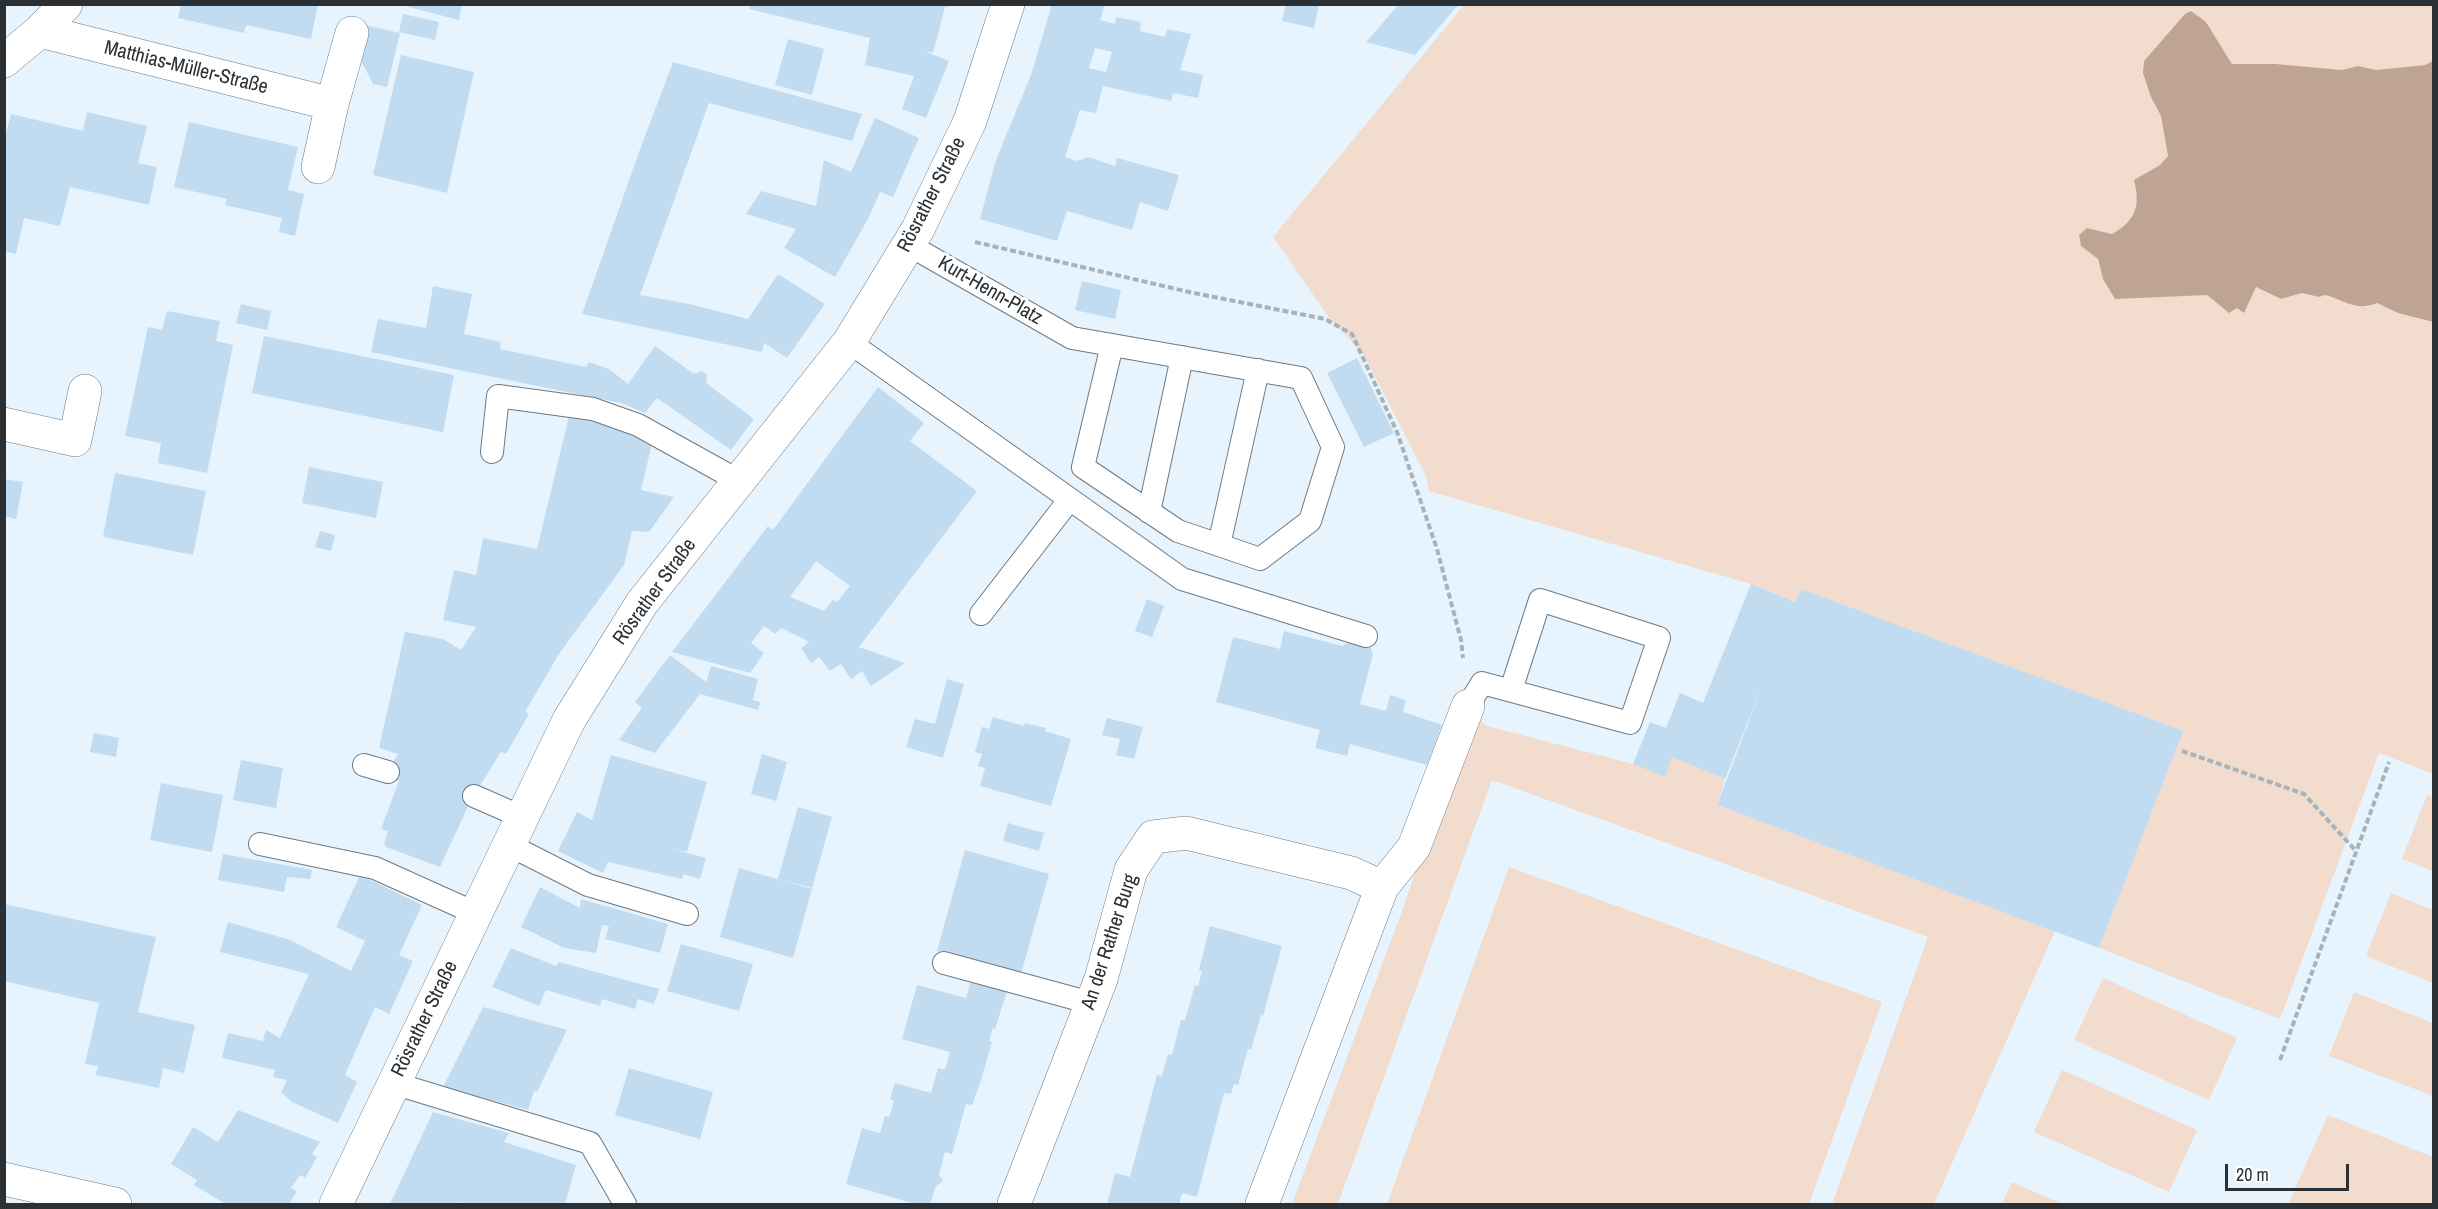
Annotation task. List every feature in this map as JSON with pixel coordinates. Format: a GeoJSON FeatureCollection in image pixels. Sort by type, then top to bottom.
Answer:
{"type":"FeatureCollection","features":[{"type":"Feature","properties":{"kind":"street"},"geometry":{"type":"LineString","coordinates":[[4,61],[40,31],[66,4]]}},
{"type":"Feature","properties":{"kind":"street","name":"Rösrather Straße"},"geometry":{"type":"LineString","coordinates":[[336,1204],[569,720],[642,603],[849,342],[909,245],[969,121],[1008,4]]}},
{"type":"Feature","properties":{"kind":"street","name":"Matthias-Müller-Straße"},"geometry":{"type":"LineString","coordinates":[[40,31],[332,104]]}},
{"type":"Feature","properties":{"kind":"street"},"geometry":{"type":"LineString","coordinates":[[318,167],[332,104],[352,33]]}},
{"type":"Feature","properties":{"kind":"street"},"geometry":{"type":"LineString","coordinates":[[4,424],[75,440],[85,391]]}},
{"type":"Feature","properties":{"kind":"street"},"geometry":{"type":"LineString","coordinates":[[1262,1204],[1382,887],[1414,847],[1468,706]]}},
{"type":"Feature","properties":{"kind":"street","name":"An der Rather Burg"},"geometry":{"type":"LineString","coordinates":[[1014,1204],[1091,1004],[1119,919],[1131,870],[1153,837],[1186,833],[1351,873],[1382,887]]}},
{"type":"Feature","properties":{"kind":"street"},"geometry":{"type":"LineString","coordinates":[[4,1179],[116,1204]]}},
{"type":"Feature","properties":{"kind":"lane","name":"Kurt-Henn-Platz"},"geometry":{"type":"LineString","coordinates":[[909,245],[1072,338],[1301,378],[1333,447],[1310,521],[1260,559],[1219,545]]}},
{"type":"Feature","properties":{"kind":"lane"},"geometry":{"type":"LineString","coordinates":[[849,342],[1182,579],[1366,636]]}},
{"type":"Feature","properties":{"kind":"lane"},"geometry":{"type":"LineString","coordinates":[[1112,345],[1083,467],[1178,531],[1219,545],[1258,370]]}},
{"type":"Feature","properties":{"kind":"lane"},"geometry":{"type":"LineString","coordinates":[[1149,512],[1182,357]]}},
{"type":"Feature","properties":{"kind":"lane"},"geometry":{"type":"LineString","coordinates":[[492,452],[498,396],[593,410],[638,425],[739,481]]}},
{"type":"Feature","properties":{"kind":"lane"},"geometry":{"type":"LineString","coordinates":[[981,614],[1070,499]]}},
{"type":"Feature","properties":{"kind":"lane"},"geometry":{"type":"LineString","coordinates":[[1468,706],[1482,682],[1630,723],[1659,638],[1540,600],[1511,690]]}},
{"type":"Feature","properties":{"kind":"lane"},"geometry":{"type":"LineString","coordinates":[[364,765],[388,772]]}},
{"type":"Feature","properties":{"kind":"lane"},"geometry":{"type":"LineString","coordinates":[[474,796],[588,885],[687,914]]}},
{"type":"Feature","properties":{"kind":"lane"},"geometry":{"type":"LineString","coordinates":[[260,844],[375,868],[475,913]]}},
{"type":"Feature","properties":{"kind":"lane"},"geometry":{"type":"LineString","coordinates":[[944,963],[1091,1004]]}},
{"type":"Feature","properties":{"kind":"lane"},"geometry":{"type":"LineString","coordinates":[[393,1083],[590,1143],[625,1204]]}},
{"type":"Feature","properties":{"kind":"path"},"geometry":{"type":"LineString","coordinates":[[2182,751],[2304,794],[2356,851]]}},
{"type":"Feature","properties":{"kind":"path"},"geometry":{"type":"LineString","coordinates":[[2280,1060],[2389,762]]}},
{"type":"Feature","properties":{"kind":"shaded area"},"geometry":{"type":"Polygon","coordinates":[[[1464,5],[2433,5],[2433,61],[2425,65],[2376,70],[2358,66],[2342,70],[2276,64],[2232,64],[2206,22],[2185,14],[2171,32],[2151,97],[2161,116],[2168,156],[2160,165],[2135,180],[2137,197],[2131,218],[2112,234],[2087,228],[2081,246],[2098,259],[2103,279],[2191,295],[2207,295],[2220,306],[2237,307],[2244,313],[2256,287],[2281,299],[2302,293],[2319,297],[2324,295],[2368,307],[2377,303],[2398,313],[2433,322],[2433,774],[2379,753],[2280,1019],[2099,948],[2182,731],[1801,589],[1795,602],[1751,584],[1429,491],[1426,476],[1364,355],[1330,319],[1273,237],[1464,5]]]}},
{"type":"Feature","properties":{"kind":"shaded area"},"geometry":{"type":"Polygon","coordinates":[[[2191,11],[2206,22],[2232,64],[2276,64],[2342,70],[2358,66],[2376,70],[2425,65],[2433,61],[2433,322],[2398,313],[2377,303],[2357,306],[2325,295],[2319,297],[2302,293],[2281,299],[2256,287],[2244,313],[2237,308],[2229,313],[2207,295],[2115,299],[2103,279],[2098,259],[2081,246],[2079,235],[2087,228],[2112,234],[2126,224],[2136,205],[2134,180],[2160,165],[2168,156],[2161,116],[2151,97],[2143,73],[2144,61],[2185,14],[2191,11]]]}},
{"type":"Feature","properties":{"kind":"shaded area"},"geometry":{"type":"Polygon","coordinates":[[[1470,712],[1487,726],[1633,764],[1664,776],[1672,757],[1725,779],[1717,805],[2055,931],[1934,1204],[1832,1204],[1928,937],[1492,780],[1338,1204],[1292,1204],[1402,911],[1470,712]]]}},
{"type":"Feature","properties":{"kind":"shaded area"},"geometry":{"type":"Polygon","coordinates":[[[2427,795],[2433,798],[2433,871],[2402,859],[2427,795]]]}},
{"type":"Feature","properties":{"kind":"shaded area"},"geometry":{"type":"Polygon","coordinates":[[[1509,867],[1882,1002],[1809,1204],[1387,1204],[1509,867]]]}},
{"type":"Feature","properties":{"kind":"shaded area"},"geometry":{"type":"Polygon","coordinates":[[[2391,893],[2433,910],[2433,983],[2366,956],[2391,893]]]}},
{"type":"Feature","properties":{"kind":"shaded area"},"geometry":{"type":"Polygon","coordinates":[[[2103,978],[2237,1038],[2209,1100],[2074,1040],[2103,978]]]}},
{"type":"Feature","properties":{"kind":"shaded area"},"geometry":{"type":"Polygon","coordinates":[[[2354,992],[2433,1023],[2433,1096],[2329,1056],[2354,992]]]}},
{"type":"Feature","properties":{"kind":"shaded area"},"geometry":{"type":"Polygon","coordinates":[[[2062,1070],[2197,1130],[2169,1192],[2034,1132],[2062,1070]]]}},
{"type":"Feature","properties":{"kind":"shaded area"},"geometry":{"type":"Polygon","coordinates":[[[2328,1115],[2433,1157],[2433,1204],[2288,1204],[2328,1115]]]}},
{"type":"Feature","properties":{"kind":"shaded area"},"geometry":{"type":"Polygon","coordinates":[[[2012,1182],[2063,1204],[2002,1204],[2012,1182]]]}},
{"type":"Feature","properties":{"kind":"building"},"geometry":{"type":"Polygon","coordinates":[[[181,4],[318,4],[311,39],[246,25],[244,33],[178,18],[181,4]]]}},
{"type":"Feature","properties":{"kind":"building"},"geometry":{"type":"Polygon","coordinates":[[[397,4],[462,4],[459,20],[397,4]]]}},
{"type":"Feature","properties":{"kind":"building"},"geometry":{"type":"Polygon","coordinates":[[[750,4],[948,4],[948,7],[945,7],[933,53],[924,51],[949,61],[926,118],[902,109],[914,76],[865,65],[870,38],[749,9],[750,4]]]}},
{"type":"Feature","properties":{"kind":"building"},"geometry":{"type":"Polygon","coordinates":[[[1052,4],[1105,4],[1100,20],[1115,24],[1116,17],[1141,22],[1140,31],[1165,37],[1167,29],[1191,34],[1180,70],[1203,75],[1198,98],[1173,93],[1171,101],[1103,86],[1096,113],[1080,110],[1065,157],[1077,161],[1088,157],[1115,166],[1117,158],[1179,175],[1168,211],[1140,202],[1132,230],[1067,211],[1057,241],[980,219],[996,160],[1031,75],[1052,4]],[[1095,48],[1089,68],[1106,72],[1112,52],[1095,48]]]}},
{"type":"Feature","properties":{"kind":"building"},"geometry":{"type":"Polygon","coordinates":[[[1286,4],[1319,4],[1314,28],[1282,21],[1286,4]]]}},
{"type":"Feature","properties":{"kind":"building"},"geometry":{"type":"Polygon","coordinates":[[[1399,4],[1459,4],[1415,55],[1366,42],[1399,4]]]}},
{"type":"Feature","properties":{"kind":"building"},"geometry":{"type":"Polygon","coordinates":[[[403,14],[439,22],[435,40],[399,32],[403,14]]]}},
{"type":"Feature","properties":{"kind":"building"},"geometry":{"type":"Polygon","coordinates":[[[365,25],[400,33],[387,87],[373,84],[358,55],[365,25]]]}},
{"type":"Feature","properties":{"kind":"building"},"geometry":{"type":"Polygon","coordinates":[[[788,39],[824,49],[812,95],[775,85],[788,39]]]}},
{"type":"Feature","properties":{"kind":"building"},"geometry":{"type":"Polygon","coordinates":[[[401,55],[474,72],[447,193],[373,175],[401,55]]]}},
{"type":"Feature","properties":{"kind":"building"},"geometry":{"type":"Polygon","coordinates":[[[673,62],[862,114],[852,141],[709,103],[640,295],[689,304],[748,319],[778,274],[825,304],[787,358],[764,343],[762,352],[582,314],[673,62]]]}},
{"type":"Feature","properties":{"kind":"building"},"geometry":{"type":"Polygon","coordinates":[[[87,112],[147,126],[138,163],[157,167],[149,205],[70,187],[60,226],[24,218],[16,254],[4,251],[4,141],[11,114],[83,131],[87,112]]]}},
{"type":"Feature","properties":{"kind":"building"},"geometry":{"type":"Polygon","coordinates":[[[875,118],[919,138],[893,197],[880,192],[868,219],[835,277],[784,248],[796,229],[746,214],[761,191],[816,206],[824,160],[851,172],[875,118]]]}},
{"type":"Feature","properties":{"kind":"building"},"geometry":{"type":"Polygon","coordinates":[[[189,122],[298,147],[288,190],[304,194],[295,236],[279,232],[282,218],[225,205],[227,199],[174,187],[189,122]]]}},
{"type":"Feature","properties":{"kind":"building"},"geometry":{"type":"Polygon","coordinates":[[[1082,281],[1121,290],[1115,319],[1075,310],[1082,281]]]}},
{"type":"Feature","properties":{"kind":"building"},"geometry":{"type":"Polygon","coordinates":[[[433,286],[472,294],[464,334],[501,342],[500,349],[586,367],[589,362],[609,369],[628,384],[655,346],[694,374],[704,372],[707,376],[706,383],[754,419],[731,450],[657,398],[645,413],[621,403],[371,352],[378,319],[426,328],[433,286]]]}},
{"type":"Feature","properties":{"kind":"building"},"geometry":{"type":"Polygon","coordinates":[[[241,304],[271,311],[267,330],[236,323],[241,304]]]}},
{"type":"Feature","properties":{"kind":"building"},"geometry":{"type":"Polygon","coordinates":[[[167,311],[220,321],[216,341],[233,345],[207,473],[158,463],[161,443],[125,436],[148,327],[162,330],[167,311]]]}},
{"type":"Feature","properties":{"kind":"building"},"geometry":{"type":"Polygon","coordinates":[[[264,336],[454,375],[443,432],[252,393],[264,336]]]}},
{"type":"Feature","properties":{"kind":"building"},"geometry":{"type":"Polygon","coordinates":[[[1357,358],[1394,433],[1364,447],[1327,373],[1357,358]]]}},
{"type":"Feature","properties":{"kind":"building"},"geometry":{"type":"Polygon","coordinates":[[[878,387],[924,423],[910,441],[977,491],[859,647],[905,663],[871,686],[862,671],[851,679],[841,664],[830,671],[819,657],[811,663],[801,648],[809,642],[781,628],[775,634],[764,626],[751,643],[764,653],[750,673],[672,652],[768,526],[773,530],[878,387]],[[816,561],[790,597],[824,611],[833,600],[837,602],[850,586],[816,561]]]}},
{"type":"Feature","properties":{"kind":"building"},"geometry":{"type":"Polygon","coordinates":[[[570,412],[602,420],[601,424],[653,439],[641,490],[674,497],[649,532],[632,531],[624,565],[559,654],[525,712],[529,714],[506,754],[501,752],[471,800],[440,867],[386,847],[384,844],[388,831],[381,829],[399,781],[384,777],[398,754],[379,748],[405,632],[443,639],[461,650],[476,627],[443,620],[454,570],[476,575],[483,538],[537,549],[570,412]]]}},
{"type":"Feature","properties":{"kind":"building"},"geometry":{"type":"Polygon","coordinates":[[[309,467],[383,482],[376,518],[302,503],[309,467]]]}},
{"type":"Feature","properties":{"kind":"building"},"geometry":{"type":"Polygon","coordinates":[[[115,473],[206,491],[193,555],[103,537],[115,473]]]}},
{"type":"Feature","properties":{"kind":"building"},"geometry":{"type":"Polygon","coordinates":[[[4,479],[23,482],[16,519],[4,516],[4,479]]]}},
{"type":"Feature","properties":{"kind":"building"},"geometry":{"type":"Polygon","coordinates":[[[320,531],[335,535],[331,551],[315,547],[320,531]]]}},
{"type":"Feature","properties":{"kind":"building"},"geometry":{"type":"Polygon","coordinates":[[[1751,584],[1795,602],[1801,589],[2183,731],[2099,948],[1717,805],[1763,684],[1725,779],[1672,757],[1665,777],[1633,764],[1650,722],[1666,728],[1680,693],[1703,703],[1751,584]]]}},
{"type":"Feature","properties":{"kind":"building"},"geometry":{"type":"Polygon","coordinates":[[[1147,599],[1164,606],[1152,637],[1135,631],[1147,599]]]}},
{"type":"Feature","properties":{"kind":"building"},"geometry":{"type":"Polygon","coordinates":[[[1284,631],[1342,646],[1349,642],[1370,647],[1373,654],[1360,704],[1386,711],[1390,695],[1406,700],[1403,712],[1442,725],[1427,765],[1350,744],[1347,756],[1315,748],[1320,730],[1216,702],[1233,637],[1280,649],[1284,631]]]}},
{"type":"Feature","properties":{"kind":"building"},"geometry":{"type":"Polygon","coordinates":[[[670,655],[706,682],[711,666],[758,679],[753,700],[760,702],[758,710],[700,694],[655,753],[619,740],[642,708],[635,702],[670,655]]]}},
{"type":"Feature","properties":{"kind":"building"},"geometry":{"type":"Polygon","coordinates":[[[947,679],[964,684],[943,758],[906,747],[915,719],[935,724],[947,679]]]}},
{"type":"Feature","properties":{"kind":"building"},"geometry":{"type":"Polygon","coordinates":[[[993,717],[1024,726],[1025,723],[1046,728],[1045,731],[1071,739],[1051,806],[980,786],[985,768],[978,766],[982,754],[975,752],[982,727],[989,729],[993,717]]]}},
{"type":"Feature","properties":{"kind":"building"},"geometry":{"type":"Polygon","coordinates":[[[1107,718],[1143,727],[1134,759],[1116,755],[1120,739],[1102,735],[1107,718]]]}},
{"type":"Feature","properties":{"kind":"building"},"geometry":{"type":"Polygon","coordinates":[[[94,733],[119,738],[116,757],[90,752],[94,733]]]}},
{"type":"Feature","properties":{"kind":"building"},"geometry":{"type":"Polygon","coordinates":[[[762,754],[787,762],[776,801],[751,794],[762,754]]]}},
{"type":"Feature","properties":{"kind":"building"},"geometry":{"type":"Polygon","coordinates":[[[611,755],[707,782],[687,852],[669,848],[706,858],[700,879],[684,874],[682,879],[608,862],[603,873],[558,851],[577,812],[592,820],[611,755]]]}},
{"type":"Feature","properties":{"kind":"building"},"geometry":{"type":"Polygon","coordinates":[[[241,760],[283,768],[276,808],[233,800],[241,760]]]}},
{"type":"Feature","properties":{"kind":"building"},"geometry":{"type":"Polygon","coordinates":[[[161,783],[223,795],[212,852],[150,840],[161,783]]]}},
{"type":"Feature","properties":{"kind":"building"},"geometry":{"type":"Polygon","coordinates":[[[798,807],[832,817],[812,888],[778,879],[798,807]]]}},
{"type":"Feature","properties":{"kind":"building"},"geometry":{"type":"Polygon","coordinates":[[[1008,823],[1044,833],[1039,851],[1003,841],[1008,823]]]}},
{"type":"Feature","properties":{"kind":"building"},"geometry":{"type":"Polygon","coordinates":[[[965,850],[1049,874],[1021,974],[937,951],[965,850]]]}},
{"type":"Feature","properties":{"kind":"building"},"geometry":{"type":"Polygon","coordinates":[[[223,854],[312,870],[310,879],[287,877],[284,892],[218,880],[223,854]]]}},
{"type":"Feature","properties":{"kind":"building"},"geometry":{"type":"Polygon","coordinates":[[[739,868],[812,889],[793,958],[720,937],[739,868]]]}},
{"type":"Feature","properties":{"kind":"building"},"geometry":{"type":"Polygon","coordinates":[[[360,875],[422,905],[399,955],[413,961],[389,1014],[375,1007],[345,1075],[357,1082],[338,1123],[292,1102],[281,1092],[287,1080],[273,1077],[275,1070],[222,1058],[228,1033],[263,1041],[266,1030],[280,1038],[309,974],[220,952],[228,922],[290,940],[351,971],[365,941],[336,927],[360,875]]]}},
{"type":"Feature","properties":{"kind":"building"},"geometry":{"type":"Polygon","coordinates":[[[540,887],[580,908],[581,899],[668,924],[660,953],[605,939],[609,926],[602,925],[596,953],[564,948],[521,927],[540,887]]]}},
{"type":"Feature","properties":{"kind":"building"},"geometry":{"type":"Polygon","coordinates":[[[4,904],[156,937],[138,1012],[195,1025],[184,1073],[163,1068],[159,1088],[96,1075],[98,1066],[85,1064],[99,1003],[4,981],[4,904]]]}},
{"type":"Feature","properties":{"kind":"building"},"geometry":{"type":"Polygon","coordinates":[[[1210,926],[1282,946],[1263,1016],[1261,1015],[1251,1050],[1248,1049],[1238,1085],[1234,1084],[1231,1094],[1224,1093],[1197,1197],[1182,1193],[1179,1204],[1107,1204],[1115,1173],[1130,1177],[1157,1075],[1162,1076],[1168,1054],[1172,1055],[1181,1020],[1185,1020],[1195,985],[1198,986],[1202,971],[1199,970],[1210,926]]]}},
{"type":"Feature","properties":{"kind":"building"},"geometry":{"type":"Polygon","coordinates":[[[681,944],[753,964],[739,1011],[667,991],[681,944]]]}},
{"type":"Feature","properties":{"kind":"building"},"geometry":{"type":"Polygon","coordinates":[[[511,948],[556,966],[559,962],[659,989],[654,1004],[638,999],[635,1009],[602,999],[600,1006],[546,990],[539,1006],[492,987],[511,948]]]}},
{"type":"Feature","properties":{"kind":"building"},"geometry":{"type":"Polygon","coordinates":[[[971,980],[1007,991],[989,1041],[992,1042],[972,1105],[966,1104],[952,1154],[945,1152],[939,1174],[943,1181],[936,1186],[930,1204],[916,1204],[846,1184],[862,1128],[880,1133],[885,1116],[889,1117],[894,1101],[890,1099],[895,1083],[931,1093],[938,1068],[945,1070],[950,1052],[902,1039],[917,985],[966,998],[971,980]]]}},
{"type":"Feature","properties":{"kind":"building"},"geometry":{"type":"Polygon","coordinates":[[[483,1007],[567,1030],[537,1092],[534,1091],[528,1110],[443,1087],[483,1007]]]}},
{"type":"Feature","properties":{"kind":"building"},"geometry":{"type":"Polygon","coordinates":[[[629,1068],[713,1092],[700,1139],[615,1115],[629,1068]]]}},
{"type":"Feature","properties":{"kind":"building"},"geometry":{"type":"Polygon","coordinates":[[[238,1110],[320,1142],[312,1154],[317,1157],[305,1178],[300,1175],[291,1188],[297,1191],[289,1204],[226,1204],[194,1185],[197,1180],[171,1164],[193,1127],[218,1142],[238,1110]]]}},
{"type":"Feature","properties":{"kind":"building"},"geometry":{"type":"Polygon","coordinates":[[[433,1112],[509,1133],[504,1142],[576,1165],[565,1204],[464,1204],[458,1202],[457,1204],[390,1204],[433,1112]]]}}]}
